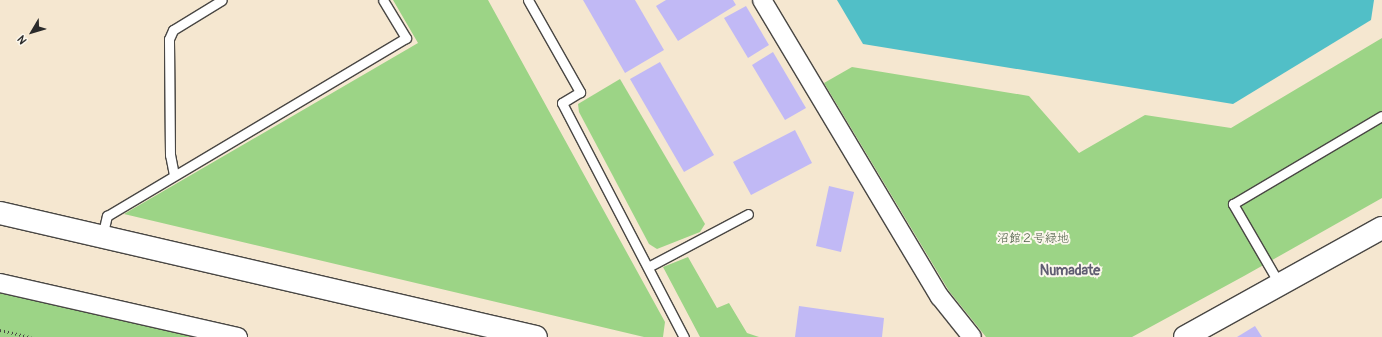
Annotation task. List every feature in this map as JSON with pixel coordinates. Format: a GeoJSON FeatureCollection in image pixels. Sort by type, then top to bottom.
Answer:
{"type":"FeatureCollection","features":[{"type":"Feature","properties":{"kind":"street"},"geometry":{"type":"LineString","coordinates":[[762,0],[940,297],[972,337]]}},
{"type":"Feature","properties":{"kind":"street"},"geometry":{"type":"LineString","coordinates":[[0,213],[536,337]]}},
{"type":"Feature","properties":{"kind":"street"},"geometry":{"type":"LineString","coordinates":[[1185,337],[1382,228]]}},
{"type":"Feature","properties":{"kind":"street"},"geometry":{"type":"LineString","coordinates":[[0,283],[238,337]]}},
{"type":"Feature","properties":{"kind":"lane"},"geometry":{"type":"LineString","coordinates":[[174,175],[170,155],[169,39],[174,30],[222,0]]}},
{"type":"Feature","properties":{"kind":"lane"},"geometry":{"type":"LineString","coordinates":[[102,237],[107,216],[406,38],[384,0]]}},
{"type":"Feature","properties":{"kind":"lane"},"geometry":{"type":"LineString","coordinates":[[528,0],[580,92],[562,103],[684,337]]}},
{"type":"Feature","properties":{"kind":"lane"},"geometry":{"type":"LineString","coordinates":[[1280,284],[1233,204],[1382,116]]}},
{"type":"Feature","properties":{"kind":"lane"},"geometry":{"type":"LineString","coordinates":[[648,267],[748,214]]}},
{"type":"Feature","properties":{"kind":"path"},"geometry":{"type":"LineString","coordinates":[[0,330],[31,337]]}},
{"type":"Feature","properties":{"kind":"green space"},"geometry":{"type":"Polygon","coordinates":[[[393,0],[488,0],[665,322],[663,337],[644,337],[124,214],[418,43],[393,0]]]}},
{"type":"Feature","properties":{"kind":"green space","name":"沼館２号緑地"},"geometry":{"type":"Polygon","coordinates":[[[1382,38],[1382,198],[1132,337],[986,337],[949,291],[824,83],[852,67],[1029,96],[1079,153],[1145,115],[1231,128],[1382,38]]]}},
{"type":"Feature","properties":{"kind":"green space"},"geometry":{"type":"Polygon","coordinates":[[[620,79],[705,224],[700,232],[657,249],[649,244],[579,112],[578,104],[620,79]]]}},
{"type":"Feature","properties":{"kind":"green space"},"geometry":{"type":"Polygon","coordinates":[[[688,257],[717,308],[729,303],[747,333],[759,337],[700,337],[663,267],[688,257]]]}},
{"type":"Feature","properties":{"kind":"green space"},"geometry":{"type":"Polygon","coordinates":[[[0,292],[68,308],[193,337],[0,337],[0,292]]]}},
{"type":"Feature","properties":{"kind":"water"},"geometry":{"type":"Polygon","coordinates":[[[837,0],[1374,0],[1371,20],[1233,104],[863,44],[837,0]]]}},
{"type":"Feature","properties":{"kind":"building"},"geometry":{"type":"Polygon","coordinates":[[[583,0],[635,0],[664,50],[625,73],[583,0]]]}},
{"type":"Feature","properties":{"kind":"building"},"geometry":{"type":"Polygon","coordinates":[[[666,0],[733,0],[736,5],[678,41],[656,6],[666,0]]]}},
{"type":"Feature","properties":{"kind":"building"},"geometry":{"type":"Polygon","coordinates":[[[746,6],[769,45],[748,58],[724,18],[746,6]]]}},
{"type":"Feature","properties":{"kind":"building"},"geometry":{"type":"Polygon","coordinates":[[[773,52],[806,108],[785,120],[752,65],[773,52]]]}},
{"type":"Feature","properties":{"kind":"building"},"geometry":{"type":"Polygon","coordinates":[[[660,62],[714,155],[684,172],[630,79],[660,62]]]}},
{"type":"Feature","properties":{"kind":"building"},"geometry":{"type":"Polygon","coordinates":[[[795,130],[812,163],[751,195],[733,162],[795,130]]]}},
{"type":"Feature","properties":{"kind":"building"},"geometry":{"type":"Polygon","coordinates":[[[829,186],[854,192],[841,252],[816,246],[829,186]]]}},
{"type":"Feature","properties":{"kind":"building"},"geometry":{"type":"Polygon","coordinates":[[[799,306],[884,318],[882,337],[795,337],[799,306]]]}},
{"type":"Feature","properties":{"kind":"building"},"geometry":{"type":"Polygon","coordinates":[[[1255,326],[1262,337],[1237,337],[1255,326]]]}},
{"type":"Feature","properties":{"kind":"district","name":"Numadate"},"geometry":{"type":"Point","coordinates":[1070,271]}}]}
